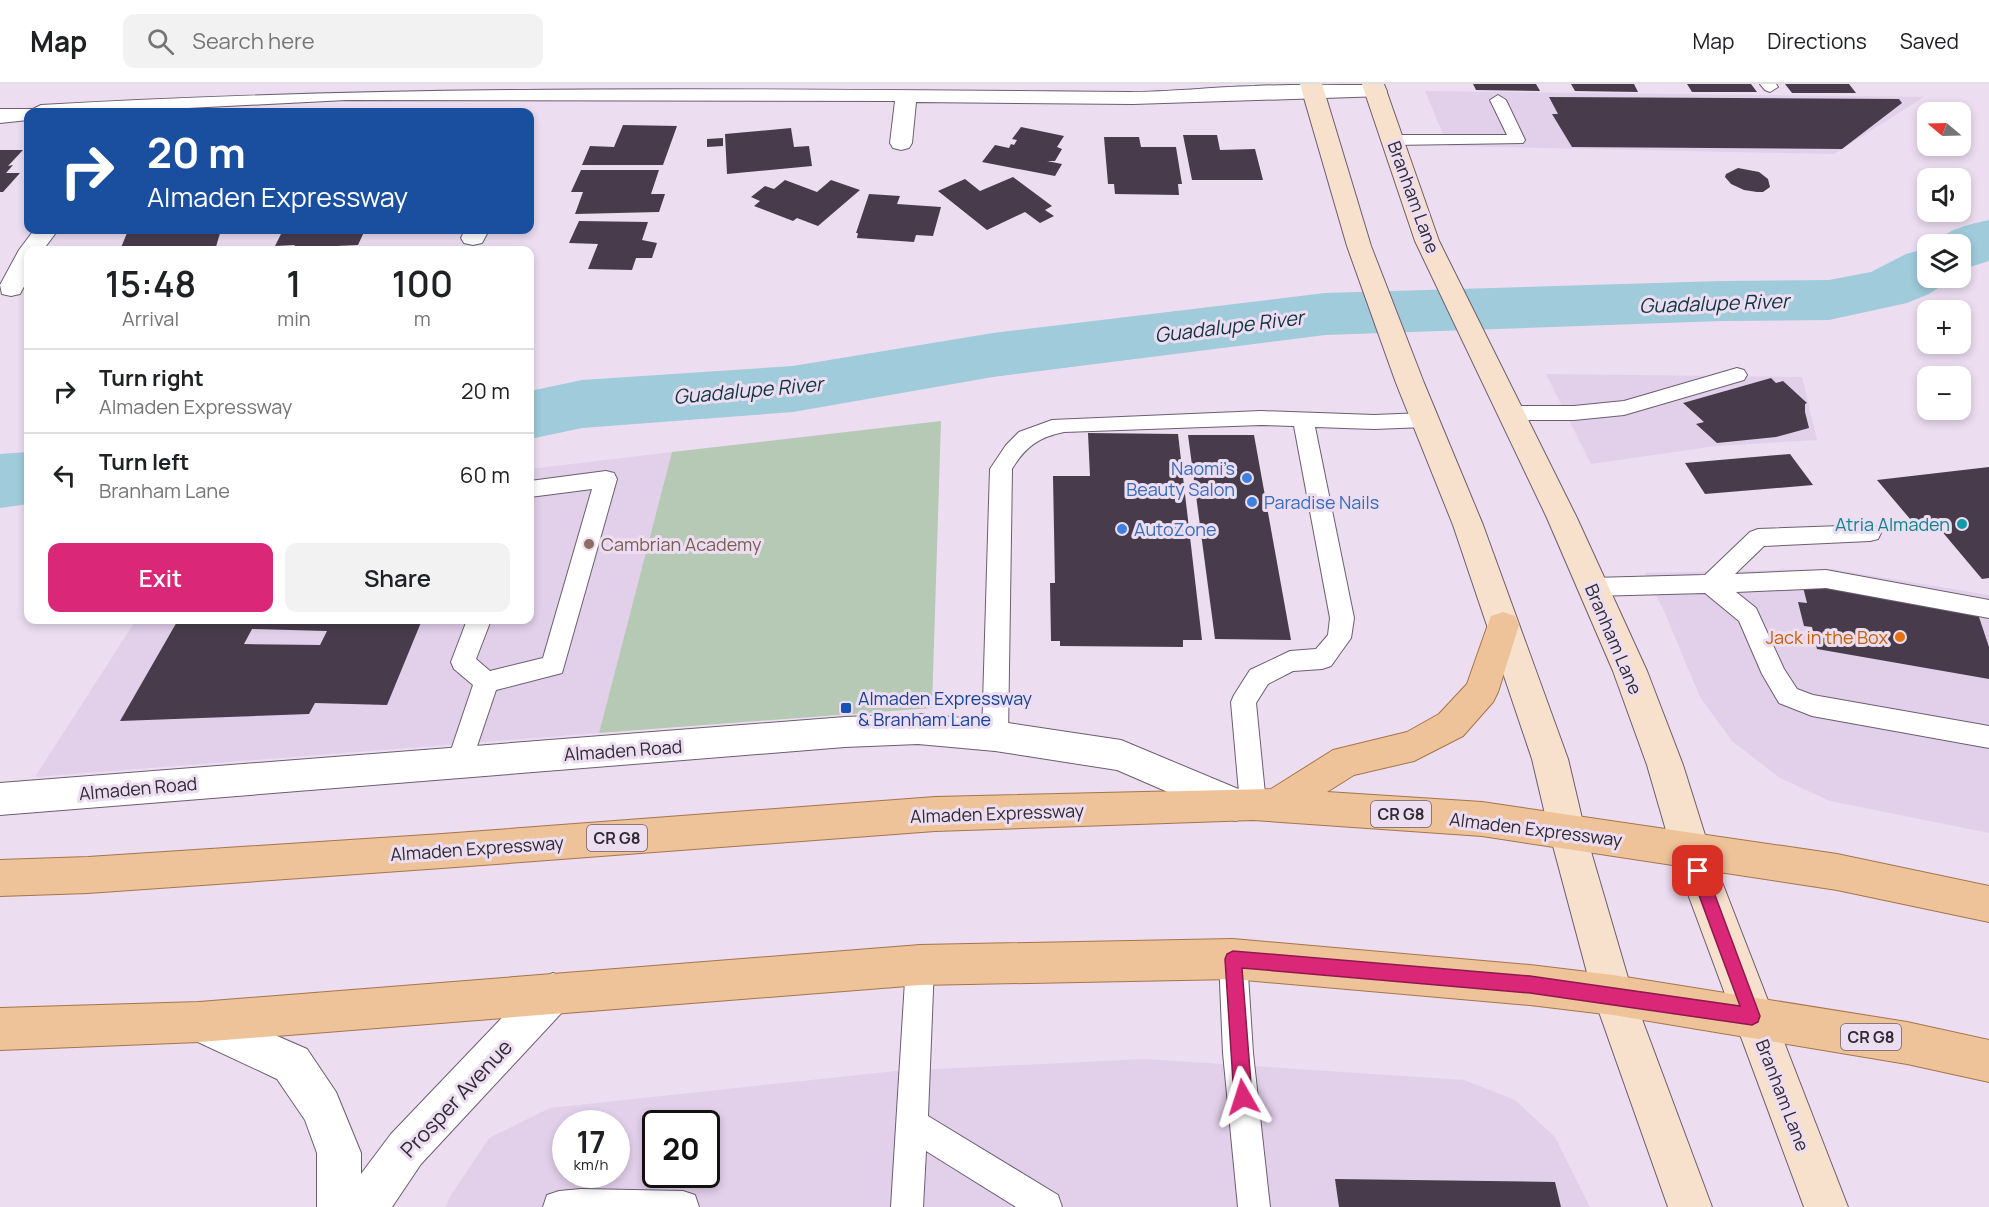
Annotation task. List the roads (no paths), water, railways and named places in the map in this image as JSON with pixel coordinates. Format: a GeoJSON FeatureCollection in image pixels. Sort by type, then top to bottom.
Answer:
{"type":"FeatureCollection","features":[{"type":"Feature","properties":{"kind":"main road","name":"Branham Lane"},"geometry":{"type":"LineString","coordinates":[[1374,87],[1428,241],[1592,587],[1637,692],[1665,765],[1691,850],[1826,1207]]}},
{"type":"Feature","properties":{"kind":"main road"},"geometry":{"type":"LineString","coordinates":[[1312,88],[1359,246],[1410,383],[1468,525],[1550,759],[1567,831],[1613,995],[1690,1207]]}},
{"type":"Feature","properties":{"kind":"main road"},"geometry":{"type":"LineString","coordinates":[[1255,804],[1346,761],[1414,746],[1451,725],[1481,692],[1503,625]]}},
{"type":"Feature","properties":{"kind":"main road","name":"Almaden Expressway"},"geometry":{"type":"LineString","coordinates":[[0,878],[442,851],[935,814],[1255,804],[1482,819],[1838,872],[1989,904]]}},
{"type":"Feature","properties":{"kind":"main road","name":"CR G8"},"geometry":{"type":"LineString","coordinates":[[0,1029],[199,1022],[920,965],[1233,959],[1530,985],[1613,995],[1907,1043],[1989,1061]]}},
{"type":"Feature","properties":{"kind":"street"},"geometry":{"type":"LineString","coordinates":[[145,108],[346,94],[906,95],[1133,98],[1312,88],[1374,87]]}},
{"type":"Feature","properties":{"kind":"street"},"geometry":{"type":"LineString","coordinates":[[534,108],[540,94]]}},
{"type":"Feature","properties":{"kind":"street"},"geometry":{"type":"LineString","coordinates":[[901,143],[906,95]]}},
{"type":"Feature","properties":{"kind":"street"},"geometry":{"type":"LineString","coordinates":[[0,116],[24,114]]}},
{"type":"Feature","properties":{"kind":"street"},"geometry":{"type":"LineString","coordinates":[[11,288],[24,263]]}},
{"type":"Feature","properties":{"kind":"street","name":"Almaden Road"},"geometry":{"type":"LineString","coordinates":[[0,800],[460,762],[918,729],[995,736],[1121,755],[1255,804]]}},
{"type":"Feature","properties":{"kind":"street","name":"Prosper Avenue"},"geometry":{"type":"LineString","coordinates":[[364,1207],[406,1149],[456,1099],[553,993]]}},
{"type":"Feature","properties":{"kind":"street"},"geometry":{"type":"LineString","coordinates":[[199,1022],[292,1064],[321,1107],[339,1153],[339,1207]]}},
{"type":"Feature","properties":{"kind":"lane"},"geometry":{"type":"LineString","coordinates":[[1393,140],[1518,140],[1498,100]]}},
{"type":"Feature","properties":{"kind":"lane"},"geometry":{"type":"LineString","coordinates":[[1510,413],[1574,412],[1624,408],[1737,375]]}},
{"type":"Feature","properties":{"kind":"lane"},"geometry":{"type":"LineString","coordinates":[[995,736],[1001,469],[1014,446],[1039,429],[1064,425],[1261,418],[1374,422],[1425,420]]}},
{"type":"Feature","properties":{"kind":"lane"},"geometry":{"type":"LineString","coordinates":[[1255,804],[1243,702],[1259,677],[1290,661],[1322,659],[1339,638],[1342,618],[1303,419]]}},
{"type":"Feature","properties":{"kind":"lane"},"geometry":{"type":"LineString","coordinates":[[486,682],[553,666],[606,479],[534,488]]}},
{"type":"Feature","properties":{"kind":"lane"},"geometry":{"type":"LineString","coordinates":[[1710,584],[1758,538],[1870,532]]}},
{"type":"Feature","properties":{"kind":"lane"},"geometry":{"type":"LineString","coordinates":[[1592,587],[1826,579],[1989,609]]}},
{"type":"Feature","properties":{"kind":"lane"},"geometry":{"type":"LineString","coordinates":[[1710,584],[1748,615],[1774,674],[1788,696],[1812,705],[1989,737]]}},
{"type":"Feature","properties":{"kind":"lane"},"geometry":{"type":"LineString","coordinates":[[477,624],[463,662],[486,682]]}},
{"type":"Feature","properties":{"kind":"lane"},"geometry":{"type":"LineString","coordinates":[[460,762],[486,682]]}},
{"type":"Feature","properties":{"kind":"lane"},"geometry":{"type":"LineString","coordinates":[[1233,959],[1238,1053],[1254,1207]]}},
{"type":"Feature","properties":{"kind":"lane"},"geometry":{"type":"LineString","coordinates":[[907,1207],[920,965]]}},
{"type":"Feature","properties":{"kind":"lane"},"geometry":{"type":"LineString","coordinates":[[910,1124],[1046,1207]]}},
{"type":"Feature","properties":{"kind":"lane"},"geometry":{"type":"LineString","coordinates":[[560,1207],[581,1205],[683,1207]]}},
{"type":"Feature","properties":{"kind":"waterway","name":"Guadalupe River"},"geometry":{"type":"LineString","coordinates":[[1971,247],[1989,238]]}},
{"type":"Feature","properties":{"kind":"waterway","name":"Guadalupe River"},"geometry":{"type":"LineString","coordinates":[[534,414],[582,404],[793,389],[993,355],[1325,314],[1721,301],[1829,300],[1885,289],[1917,274]]}},
{"type":"Feature","properties":{"kind":"waterway","name":"Guadalupe River"},"geometry":{"type":"LineString","coordinates":[[0,481],[24,478]]}},
{"type":"Feature","properties":{"kind":"place","name":"Naomi’s Beauty Salon"},"geometry":{"type":"Point","coordinates":[1247,478]}},
{"type":"Feature","properties":{"kind":"place","name":"Paradise Nails"},"geometry":{"type":"Point","coordinates":[1252,502]}},
{"type":"Feature","properties":{"kind":"place","name":"Atria Almaden"},"geometry":{"type":"Point","coordinates":[1962,524]}},
{"type":"Feature","properties":{"kind":"place","name":"AutoZone"},"geometry":{"type":"Point","coordinates":[1122,529]}},
{"type":"Feature","properties":{"kind":"place","name":"Cambrian Academy"},"geometry":{"type":"Point","coordinates":[589,544]}},
{"type":"Feature","properties":{"kind":"place","name":"Jack in the Box"},"geometry":{"type":"Point","coordinates":[1900,637]}},
{"type":"Feature","properties":{"kind":"place","name":"Almaden Expressway & Branham Lane"},"geometry":{"type":"Point","coordinates":[846,708]}}]}
